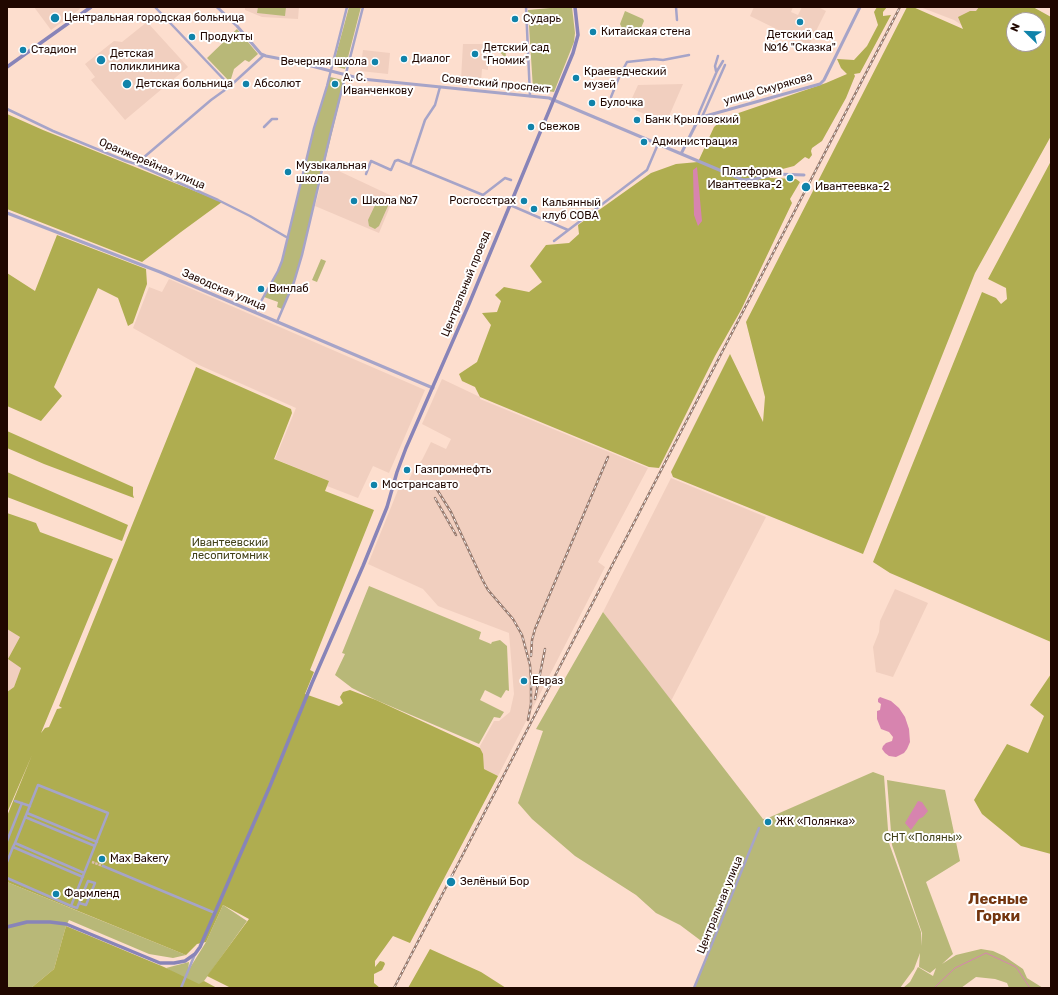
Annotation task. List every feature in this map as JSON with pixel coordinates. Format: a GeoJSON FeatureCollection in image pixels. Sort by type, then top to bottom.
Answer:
{"type":"FeatureCollection","features":[{"type":"Feature","properties":{"kind":"main road"},"geometry":{"type":"LineString","coordinates":[[7,67],[91,7]]}},
{"type":"Feature","properties":{"kind":"main road","name":"Центральный проезд"},"geometry":{"type":"LineString","coordinates":[[195,954],[204,941],[363,566],[387,507],[403,456],[433,388],[576,42],[578,28],[575,7]]}},
{"type":"Feature","properties":{"kind":"main road"},"geometry":{"type":"LineString","coordinates":[[7,927],[27,922],[66,924],[160,963],[184,961],[195,954]]}},
{"type":"Feature","properties":{"kind":"street"},"geometry":{"type":"LineString","coordinates":[[155,7],[230,86]]}},
{"type":"Feature","properties":{"kind":"street"},"geometry":{"type":"LineString","coordinates":[[136,164],[230,86],[264,55],[261,54],[237,26],[217,7]]}},
{"type":"Feature","properties":{"kind":"street"},"geometry":{"type":"LineString","coordinates":[[254,313],[278,271],[288,238],[314,128],[347,7]]}},
{"type":"Feature","properties":{"kind":"street"},"geometry":{"type":"LineString","coordinates":[[277,322],[294,282],[302,255],[362,7]]}},
{"type":"Feature","properties":{"kind":"street"},"geometry":{"type":"LineString","coordinates":[[526,7],[530,96]]}},
{"type":"Feature","properties":{"kind":"street"},"geometry":{"type":"LineString","coordinates":[[676,7],[677,20]]}},
{"type":"Feature","properties":{"kind":"street","name":"улица Смурякова"},"geometry":{"type":"LineString","coordinates":[[681,154],[698,120],[702,117],[820,84],[824,80],[860,7]]}},
{"type":"Feature","properties":{"kind":"street","name":"Советский проспект"},"geometry":{"type":"LineString","coordinates":[[264,55],[362,79],[553,99],[743,180],[776,174],[804,175]]}},
{"type":"Feature","properties":{"kind":"street"},"geometry":{"type":"LineString","coordinates":[[611,97],[627,62],[654,59],[663,60],[689,55]]}},
{"type":"Feature","properties":{"kind":"street"},"geometry":{"type":"LineString","coordinates":[[716,72],[715,66],[718,56]]}},
{"type":"Feature","properties":{"kind":"street"},"geometry":{"type":"LineString","coordinates":[[698,120],[716,72],[723,62]]}},
{"type":"Feature","properties":{"kind":"street"},"geometry":{"type":"LineString","coordinates":[[702,117],[725,64]]}},
{"type":"Feature","properties":{"kind":"street"},"geometry":{"type":"LineString","coordinates":[[410,165],[425,120],[435,105],[440,87]]}},
{"type":"Feature","properties":{"kind":"street","name":"Оранжерейная улица"},"geometry":{"type":"LineString","coordinates":[[7,109],[54,131],[136,164],[218,200],[250,216],[288,238]]}},
{"type":"Feature","properties":{"kind":"street"},"geometry":{"type":"LineString","coordinates":[[264,127],[272,118],[276,119]]}},
{"type":"Feature","properties":{"kind":"street"},"geometry":{"type":"LineString","coordinates":[[554,241],[647,170],[658,144]]}},
{"type":"Feature","properties":{"kind":"street"},"geometry":{"type":"LineString","coordinates":[[366,174],[371,161],[391,170],[395,161],[398,160],[483,195],[505,178],[511,180]]}},
{"type":"Feature","properties":{"kind":"street"},"geometry":{"type":"LineString","coordinates":[[509,204],[568,230]]}},
{"type":"Feature","properties":{"kind":"street","name":"Заводская улица"},"geometry":{"type":"LineString","coordinates":[[7,213],[160,272],[433,388]]}},
{"type":"Feature","properties":{"kind":"street"},"geometry":{"type":"LineString","coordinates":[[7,862],[38,785],[108,813],[95,846],[91,861],[82,877],[71,906]]}},
{"type":"Feature","properties":{"kind":"street"},"geometry":{"type":"LineString","coordinates":[[15,800],[30,806]]}},
{"type":"Feature","properties":{"kind":"street"},"geometry":{"type":"LineString","coordinates":[[7,841],[22,803]]}},
{"type":"Feature","properties":{"kind":"street"},"geometry":{"type":"LineString","coordinates":[[27,813],[97,842]]}},
{"type":"Feature","properties":{"kind":"street"},"geometry":{"type":"LineString","coordinates":[[25,817],[95,846]]}},
{"type":"Feature","properties":{"kind":"street","name":"Центральная улица"},"geometry":{"type":"LineString","coordinates":[[694,988],[759,828]]}},
{"type":"Feature","properties":{"kind":"street"},"geometry":{"type":"LineString","coordinates":[[15,843],[84,873]]}},
{"type":"Feature","properties":{"kind":"street"},"geometry":{"type":"LineString","coordinates":[[13,847],[82,877]]}},
{"type":"Feature","properties":{"kind":"street"},"geometry":{"type":"LineString","coordinates":[[103,866],[216,913]]}},
{"type":"Feature","properties":{"kind":"street"},"geometry":{"type":"LineString","coordinates":[[7,878],[77,908],[79,903],[88,881],[95,883],[86,905],[79,903]]}},
{"type":"Feature","properties":{"kind":"street"},"geometry":{"type":"LineString","coordinates":[[181,988],[195,954]]}},
{"type":"Feature","properties":{"kind":"shaded area","name":"Центральная городская больница"},"geometry":{"type":"Polygon","coordinates":[[[34,7],[79,7],[80,9],[51,30],[34,7]]]}},
{"type":"Feature","properties":{"kind":"shaded area"},"geometry":{"type":"Polygon","coordinates":[[[245,7],[299,7],[298,19],[262,17],[245,10],[245,7]]]}},
{"type":"Feature","properties":{"kind":"shaded area","name":"Детский сад №16 \"Сказка\""},"geometry":{"type":"Polygon","coordinates":[[[754,7],[793,7],[791,12],[798,15],[802,7],[818,7],[826,11],[809,45],[750,16],[754,7]]]}},
{"type":"Feature","properties":{"kind":"shaded area"},"geometry":{"type":"Polygon","coordinates":[[[920,7],[999,7],[966,28],[954,20],[920,7]]]}},
{"type":"Feature","properties":{"kind":"shaded area","name":"Детская больница"},"geometry":{"type":"Polygon","coordinates":[[[147,22],[188,67],[125,120],[91,80],[95,77],[85,64],[114,41],[122,42],[147,22]]]}},
{"type":"Feature","properties":{"kind":"shaded area","name":"Детский сад \"Гномик\""},"geometry":{"type":"Polygon","coordinates":[[[463,44],[488,44],[488,70],[482,69],[481,82],[461,79],[463,44]]]}},
{"type":"Feature","properties":{"kind":"shaded area","name":"Вечерняя школа"},"geometry":{"type":"Polygon","coordinates":[[[363,50],[390,53],[388,74],[360,71],[363,50]]]}},
{"type":"Feature","properties":{"kind":"shaded area"},"geometry":{"type":"Polygon","coordinates":[[[683,84],[666,123],[628,107],[638,85],[683,84]]]}},
{"type":"Feature","properties":{"kind":"shaded area","name":"Школа №7"},"geometry":{"type":"Polygon","coordinates":[[[326,165],[394,197],[379,233],[315,206],[326,165]]]}},
{"type":"Feature","properties":{"kind":"shaded area"},"geometry":{"type":"Polygon","coordinates":[[[697,167],[702,221],[698,226],[694,215],[693,170],[697,167]]]}},
{"type":"Feature","properties":{"kind":"shaded area"},"geometry":{"type":"Polygon","coordinates":[[[169,279],[425,390],[389,473],[373,466],[358,498],[327,486],[329,481],[275,459],[296,408],[199,365],[133,328],[149,287],[162,292],[169,279]]]}},
{"type":"Feature","properties":{"kind":"shaded area"},"geometry":{"type":"Polygon","coordinates":[[[442,379],[480,397],[480,399],[648,468],[598,562],[605,567],[498,776],[484,769],[480,746],[494,721],[499,721],[510,712],[514,694],[509,633],[438,606],[423,589],[368,564],[400,485],[407,484],[415,467],[422,460],[431,442],[446,449],[451,439],[422,424],[442,379]]]}},
{"type":"Feature","properties":{"kind":"shaded area"},"geometry":{"type":"Polygon","coordinates":[[[671,478],[766,517],[671,701],[603,612],[671,478]]]}},
{"type":"Feature","properties":{"kind":"shaded area"},"geometry":{"type":"Polygon","coordinates":[[[895,589],[928,603],[893,677],[876,672],[873,647],[879,632],[880,621],[895,589]]]}},
{"type":"Feature","properties":{"kind":"shaded area"},"geometry":{"type":"Polygon","coordinates":[[[7,629],[20,637],[21,668],[14,687],[7,692],[7,629]]]}},
{"type":"Feature","properties":{"kind":"shaded area"},"geometry":{"type":"Polygon","coordinates":[[[880,697],[891,701],[899,708],[905,717],[909,729],[910,742],[907,749],[904,753],[896,757],[889,756],[882,749],[886,743],[892,741],[893,737],[889,732],[881,729],[877,719],[877,711],[880,710],[881,704],[878,702],[880,697]]]}},
{"type":"Feature","properties":{"kind":"shaded area"},"geometry":{"type":"Polygon","coordinates":[[[918,801],[922,802],[928,811],[919,819],[911,830],[905,823],[918,801]]]}},
{"type":"Feature","properties":{"kind":"green space"},"geometry":{"type":"Polygon","coordinates":[[[258,7],[286,7],[285,16],[257,13],[258,7]]]}},
{"type":"Feature","properties":{"kind":"green space"},"geometry":{"type":"Polygon","coordinates":[[[349,7],[361,7],[345,69],[333,66],[349,7]]]}},
{"type":"Feature","properties":{"kind":"green space"},"geometry":{"type":"Polygon","coordinates":[[[572,7],[575,33],[574,42],[554,92],[533,89],[528,10],[572,7]]]}},
{"type":"Feature","properties":{"kind":"green space"},"geometry":{"type":"Polygon","coordinates":[[[877,7],[887,7],[883,12],[883,16],[891,15],[860,73],[854,74],[855,76],[846,98],[822,141],[812,148],[812,155],[809,159],[805,157],[794,166],[771,172],[768,175],[770,178],[796,179],[800,182],[790,199],[792,203],[741,310],[715,356],[659,468],[649,467],[480,397],[475,387],[462,381],[459,374],[477,362],[491,325],[482,313],[497,312],[501,301],[495,295],[504,287],[529,292],[542,282],[530,266],[546,245],[569,243],[579,234],[578,225],[651,173],[676,164],[698,162],[714,127],[724,118],[826,83],[847,74],[841,68],[837,59],[854,60],[867,46],[878,25],[874,12],[877,7]]]}},
{"type":"Feature","properties":{"kind":"green space"},"geometry":{"type":"Polygon","coordinates":[[[907,7],[913,7],[963,29],[958,17],[970,11],[976,11],[979,7],[1033,7],[1042,12],[1006,12],[1006,52],[1046,52],[1046,14],[1051,17],[1051,136],[975,273],[863,554],[673,477],[671,472],[730,354],[763,422],[765,397],[746,322],[907,7]]]}},
{"type":"Feature","properties":{"kind":"green space"},"geometry":{"type":"Polygon","coordinates":[[[625,11],[643,19],[644,21],[638,35],[622,28],[620,24],[625,11]]]}},
{"type":"Feature","properties":{"kind":"green space"},"geometry":{"type":"Polygon","coordinates":[[[237,29],[258,54],[249,62],[245,60],[234,69],[229,81],[207,58],[237,29]]]}},
{"type":"Feature","properties":{"kind":"green space"},"geometry":{"type":"Polygon","coordinates":[[[492,45],[505,45],[506,58],[492,45]]]}},
{"type":"Feature","properties":{"kind":"green space"},"geometry":{"type":"Polygon","coordinates":[[[330,77],[343,80],[340,100],[303,251],[294,282],[282,309],[277,307],[278,302],[264,297],[271,286],[282,261],[314,128],[330,77]]]}},
{"type":"Feature","properties":{"kind":"green space"},"geometry":{"type":"Polygon","coordinates":[[[7,114],[222,202],[142,262],[7,209],[7,114]]]}},
{"type":"Feature","properties":{"kind":"green space"},"geometry":{"type":"Polygon","coordinates":[[[1051,161],[1051,642],[890,573],[873,562],[982,292],[996,298],[1001,304],[1007,299],[1006,288],[988,279],[1051,161]]]}},
{"type":"Feature","properties":{"kind":"green space"},"geometry":{"type":"Polygon","coordinates":[[[381,198],[386,199],[388,206],[379,226],[375,229],[369,226],[368,220],[377,201],[381,198]]]}},
{"type":"Feature","properties":{"kind":"green space"},"geometry":{"type":"Polygon","coordinates":[[[57,235],[146,269],[147,284],[133,323],[128,326],[118,298],[98,288],[54,387],[62,396],[41,421],[7,406],[7,273],[35,291],[57,235]]]}},
{"type":"Feature","properties":{"kind":"green space"},"geometry":{"type":"Polygon","coordinates":[[[321,259],[326,261],[317,282],[312,280],[321,259]]]}},
{"type":"Feature","properties":{"kind":"green space","name":"Ивантеевский лесопитомник"},"geometry":{"type":"Polygon","coordinates":[[[196,367],[291,409],[292,413],[274,459],[329,481],[325,491],[374,510],[310,670],[314,672],[305,694],[339,706],[343,703],[340,697],[343,692],[350,690],[376,700],[480,748],[483,754],[484,769],[498,776],[410,943],[393,936],[375,961],[375,967],[380,961],[384,962],[385,964],[382,970],[374,974],[374,983],[380,988],[231,988],[207,976],[249,919],[223,905],[206,942],[197,944],[186,955],[7,882],[7,816],[32,755],[7,813],[7,692],[14,687],[21,668],[8,659],[20,637],[7,629],[7,513],[36,523],[40,532],[113,559],[41,733],[45,728],[49,727],[57,709],[62,708],[59,706],[196,367]]]}},
{"type":"Feature","properties":{"kind":"green space"},"geometry":{"type":"Polygon","coordinates":[[[7,431],[133,487],[134,498],[44,464],[7,448],[7,431]]]}},
{"type":"Feature","properties":{"kind":"green space"},"geometry":{"type":"Polygon","coordinates":[[[7,472],[128,525],[122,541],[7,497],[7,472]]]}},
{"type":"Feature","properties":{"kind":"green space"},"geometry":{"type":"Polygon","coordinates":[[[369,586],[481,632],[479,639],[491,644],[492,642],[500,640],[507,646],[509,691],[506,690],[501,698],[485,690],[480,700],[504,712],[500,718],[494,717],[479,744],[376,700],[352,688],[335,675],[345,654],[342,653],[369,586]]]}},
{"type":"Feature","properties":{"kind":"green space","name":"СНТ «Поляны»"},"geometry":{"type":"Polygon","coordinates":[[[603,612],[763,819],[873,772],[884,776],[889,843],[921,932],[921,946],[922,933],[892,845],[887,780],[945,790],[960,861],[926,882],[953,954],[942,964],[956,955],[981,949],[993,951],[1004,956],[1023,969],[1027,978],[1043,988],[1009,988],[1007,983],[995,979],[976,977],[961,988],[903,988],[910,982],[918,967],[933,976],[936,968],[930,973],[919,967],[920,953],[914,969],[900,988],[694,988],[708,956],[700,940],[680,925],[656,913],[636,895],[575,856],[532,819],[518,803],[543,731],[536,729],[603,612]]]}},
{"type":"Feature","properties":{"kind":"green space"},"geometry":{"type":"Polygon","coordinates":[[[1051,674],[1051,854],[1021,846],[982,814],[974,800],[1007,744],[1028,753],[1044,716],[1030,705],[1051,674]]]}},
{"type":"Feature","properties":{"kind":"green space"},"geometry":{"type":"Polygon","coordinates":[[[7,882],[186,955],[173,958],[149,954],[69,920],[54,969],[31,988],[7,988],[7,882]]]}},
{"type":"Feature","properties":{"kind":"green space"},"geometry":{"type":"Polygon","coordinates":[[[223,905],[247,921],[199,988],[166,968],[189,962],[188,971],[206,942],[223,905]]]}},
{"type":"Feature","properties":{"kind":"green space"},"geometry":{"type":"Polygon","coordinates":[[[66,926],[164,967],[199,984],[204,981],[217,988],[31,988],[54,969],[66,926]]]}},
{"type":"Feature","properties":{"kind":"green space"},"geometry":{"type":"Polygon","coordinates":[[[430,949],[481,972],[506,988],[408,988],[430,949]]]}},
{"type":"Feature","properties":{"kind":"waterway"},"geometry":{"type":"LineString","coordinates":[[934,988],[955,968],[986,953],[1016,967],[1030,988]]}},
{"type":"Feature","properties":{"kind":"tunnel"},"geometry":{"type":"LineString","coordinates":[[92,862],[103,866]]}},
{"type":"Feature","properties":{"kind":"railway"},"geometry":{"type":"LineString","coordinates":[[394,988],[900,7]]}},
{"type":"Feature","properties":{"kind":"railway"},"geometry":{"type":"LineString","coordinates":[[531,656],[532,640],[535,629],[608,457]]}},
{"type":"Feature","properties":{"kind":"railway"},"geometry":{"type":"LineString","coordinates":[[436,488],[451,512],[488,590],[513,619],[522,635],[530,665],[531,704],[528,720]]}},
{"type":"Feature","properties":{"kind":"railway"},"geometry":{"type":"LineString","coordinates":[[435,498],[456,535]]}},
{"type":"Feature","properties":{"kind":"railway"},"geometry":{"type":"LineString","coordinates":[[535,699],[545,649]]}},
{"type":"Feature","properties":{"kind":"place","name":"Центральная городская больница"},"geometry":{"type":"Point","coordinates":[55,18]}},
{"type":"Feature","properties":{"kind":"place","name":"Сударь"},"geometry":{"type":"Point","coordinates":[515,19]}},
{"type":"Feature","properties":{"kind":"place","name":"Детский сад №16 \"Сказка\""},"geometry":{"type":"Point","coordinates":[800,22]}},
{"type":"Feature","properties":{"kind":"place","name":"Китайская стена"},"geometry":{"type":"Point","coordinates":[593,32]}},
{"type":"Feature","properties":{"kind":"place","name":"Продукты"},"geometry":{"type":"Point","coordinates":[192,37]}},
{"type":"Feature","properties":{"kind":"place","name":"Стадион"},"geometry":{"type":"Point","coordinates":[23,50]}},
{"type":"Feature","properties":{"kind":"place","name":"Детский сад \"Гномик\""},"geometry":{"type":"Point","coordinates":[475,54]}},
{"type":"Feature","properties":{"kind":"place","name":"Диалог"},"geometry":{"type":"Point","coordinates":[404,59]}},
{"type":"Feature","properties":{"kind":"place","name":"Детская поликлиника"},"geometry":{"type":"Point","coordinates":[101,60]}},
{"type":"Feature","properties":{"kind":"place","name":"Вечерняя школа"},"geometry":{"type":"Point","coordinates":[375,62]}},
{"type":"Feature","properties":{"kind":"place","name":"Краеведческий музей"},"geometry":{"type":"Point","coordinates":[576,78]}},
{"type":"Feature","properties":{"kind":"place","name":"Детская больница"},"geometry":{"type":"Point","coordinates":[127,84]}},
{"type":"Feature","properties":{"kind":"place","name":"Абсолют"},"geometry":{"type":"Point","coordinates":[246,84]}},
{"type":"Feature","properties":{"kind":"place","name":"А. С. Иванченкову"},"geometry":{"type":"Point","coordinates":[335,84]}},
{"type":"Feature","properties":{"kind":"place","name":"Булочка"},"geometry":{"type":"Point","coordinates":[592,103]}},
{"type":"Feature","properties":{"kind":"place","name":"Банк Крыловский"},"geometry":{"type":"Point","coordinates":[637,120]}},
{"type":"Feature","properties":{"kind":"place","name":"Свежов"},"geometry":{"type":"Point","coordinates":[531,127]}},
{"type":"Feature","properties":{"kind":"place","name":"Администрация"},"geometry":{"type":"Point","coordinates":[644,142]}},
{"type":"Feature","properties":{"kind":"place","name":"Музыкальная школа"},"geometry":{"type":"Point","coordinates":[288,172]}},
{"type":"Feature","properties":{"kind":"place","name":"Платформа Ивантеевка-2"},"geometry":{"type":"Point","coordinates":[790,178]}},
{"type":"Feature","properties":{"kind":"place","name":"Ивантеевка-2"},"geometry":{"type":"Point","coordinates":[806,187]}},
{"type":"Feature","properties":{"kind":"place","name":"Школа №7"},"geometry":{"type":"Point","coordinates":[354,201]}},
{"type":"Feature","properties":{"kind":"place","name":"Росгосстрах"},"geometry":{"type":"Point","coordinates":[524,201]}},
{"type":"Feature","properties":{"kind":"place","name":"Кальянный клуб СОВА"},"geometry":{"type":"Point","coordinates":[534,209]}},
{"type":"Feature","properties":{"kind":"place","name":"Винлаб"},"geometry":{"type":"Point","coordinates":[261,289]}},
{"type":"Feature","properties":{"kind":"place","name":"Газпромнефть"},"geometry":{"type":"Point","coordinates":[407,470]}},
{"type":"Feature","properties":{"kind":"place","name":"Мострансавто"},"geometry":{"type":"Point","coordinates":[374,485]}},
{"type":"Feature","properties":{"kind":"place","name":"Евраз"},"geometry":{"type":"Point","coordinates":[524,681]}},
{"type":"Feature","properties":{"kind":"place","name":"ЖК «Полянка»"},"geometry":{"type":"Point","coordinates":[768,822]}},
{"type":"Feature","properties":{"kind":"place","name":"Max Bakery"},"geometry":{"type":"Point","coordinates":[102,859]}},
{"type":"Feature","properties":{"kind":"place","name":"Зелёный Бор"},"geometry":{"type":"Point","coordinates":[451,882]}},
{"type":"Feature","properties":{"kind":"place","name":"Фармленд"},"geometry":{"type":"Point","coordinates":[56,894]}},
{"type":"Feature","properties":{"kind":"district","name":"Лесные Горки"},"geometry":{"type":"Point","coordinates":[998,908]}}]}
